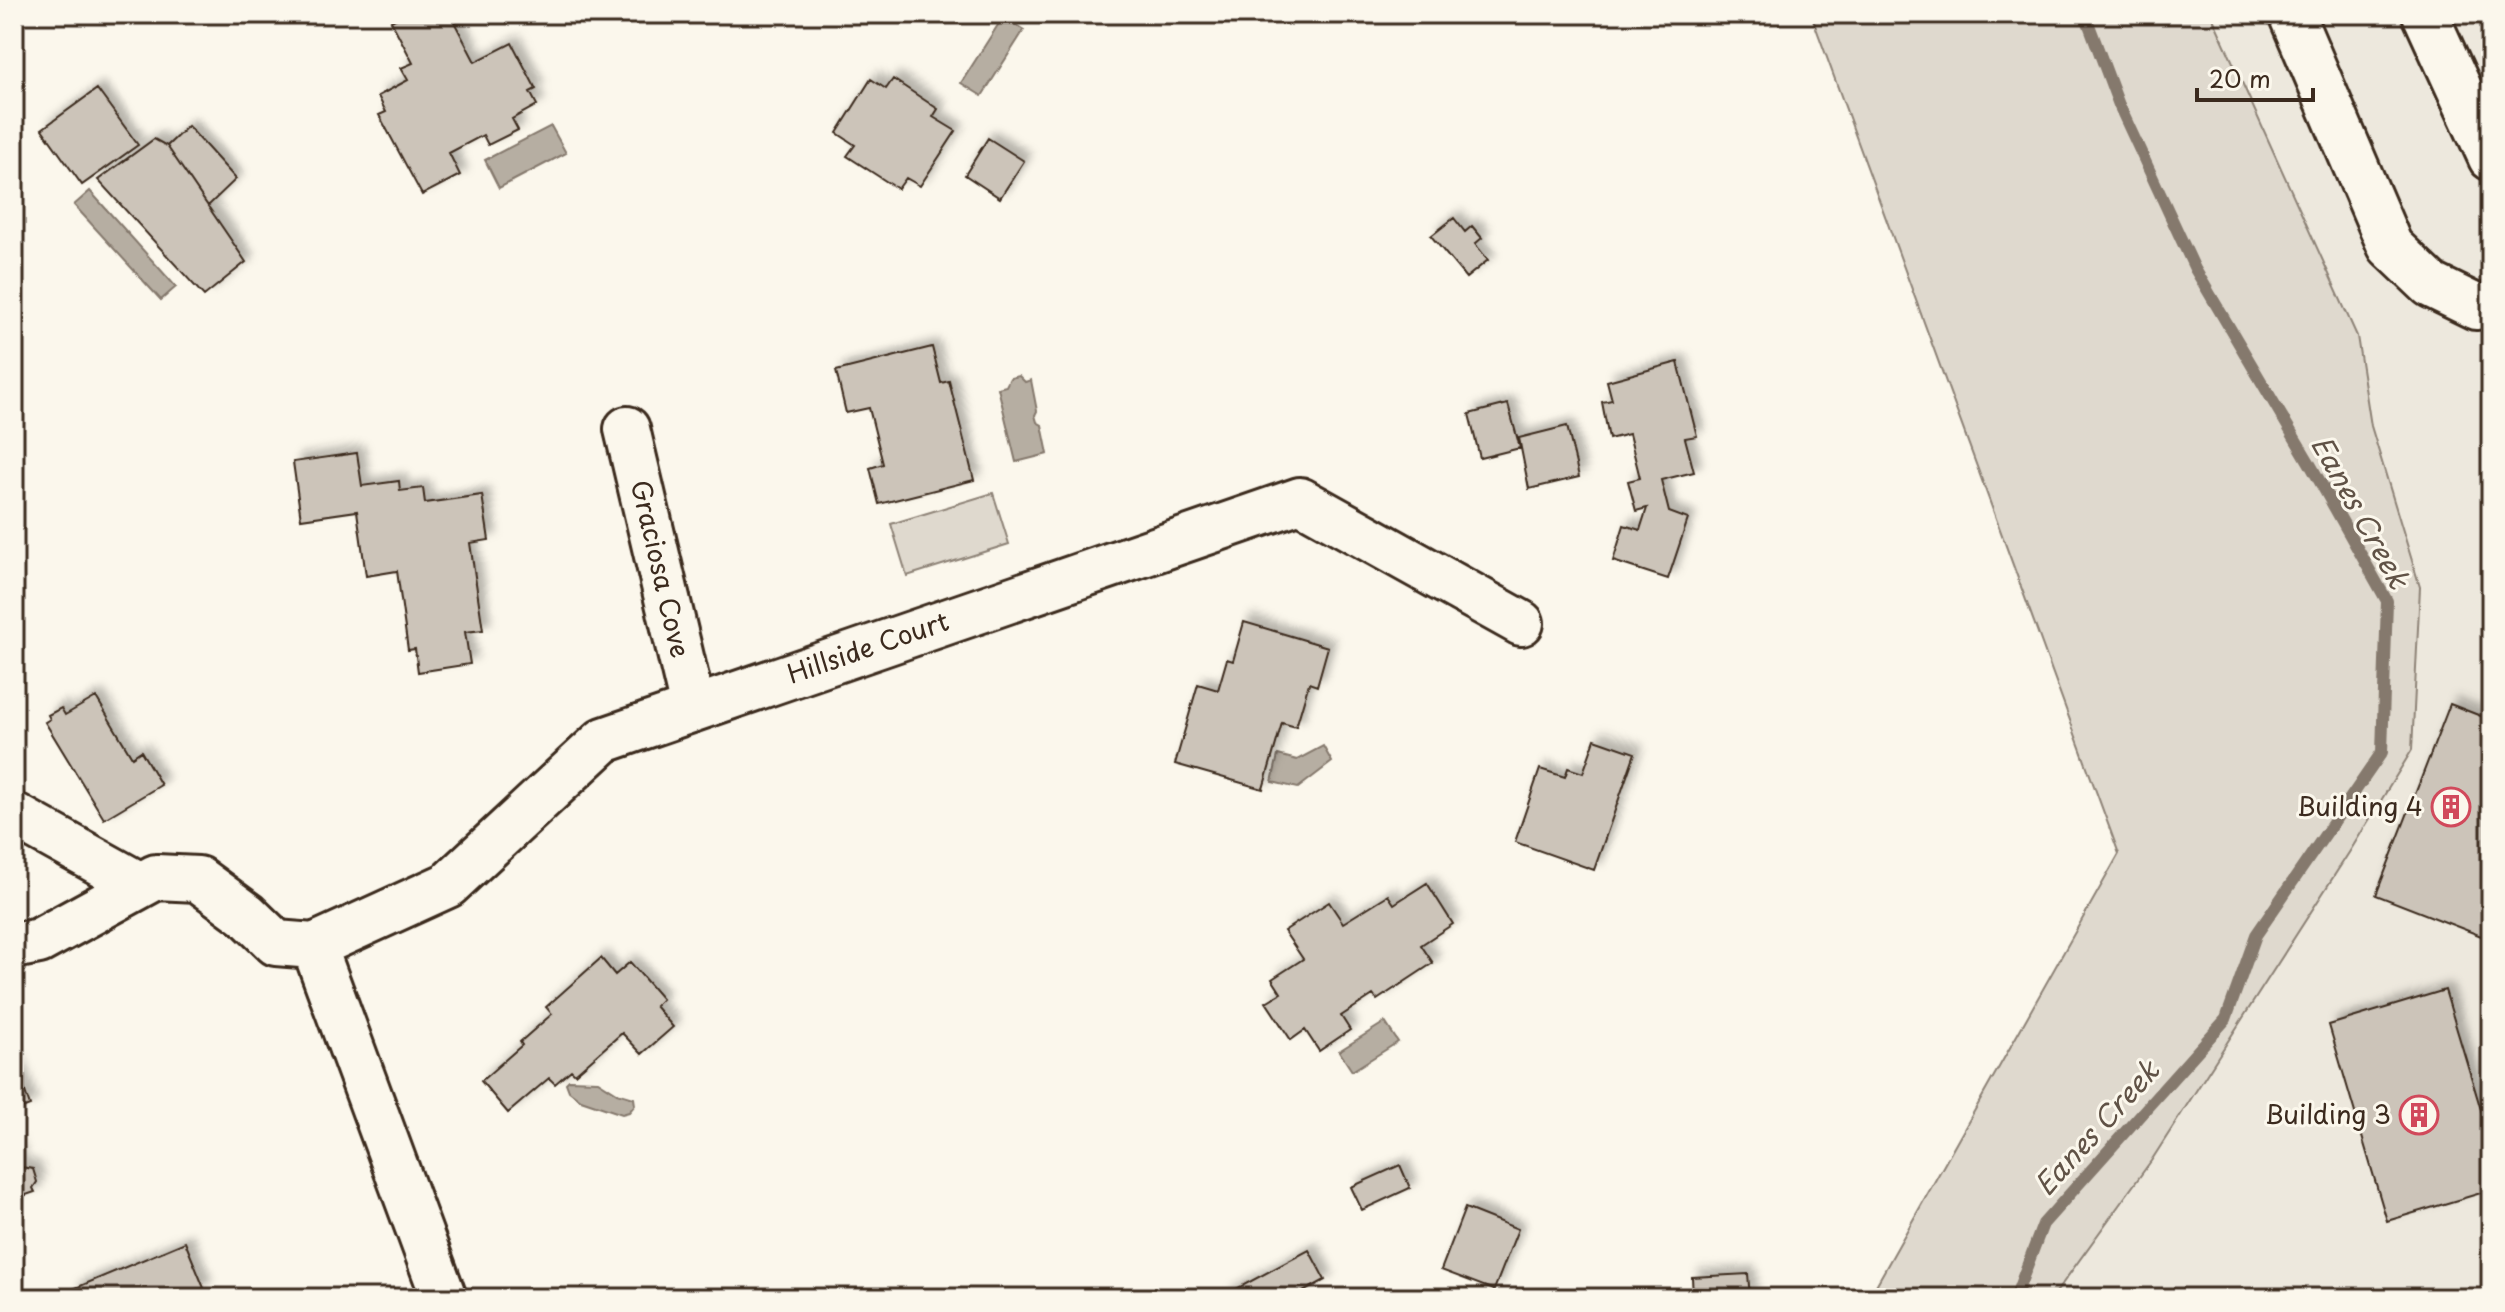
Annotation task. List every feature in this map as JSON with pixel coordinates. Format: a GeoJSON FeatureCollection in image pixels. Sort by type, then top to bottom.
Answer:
{"type":"FeatureCollection","features":[{"type":"Feature","properties":{"kind":"street"},"geometry":{"type":"LineString","coordinates":[[2291,14],[2390,246],[2431,285],[2476,307],[2491,305]]}},
{"type":"Feature","properties":{"kind":"street"},"geometry":{"type":"LineString","coordinates":[[2425,14],[2491,158]]}},
{"type":"Feature","properties":{"kind":"street","name":"Graciosa Cove"},"geometry":{"type":"LineString","coordinates":[[627,429],[693,708]]}},
{"type":"Feature","properties":{"kind":"street","name":"Hillside Court"},"geometry":{"type":"LineString","coordinates":[[314,946],[448,885],[604,740],[1300,500],[1521,623]]}},
{"type":"Feature","properties":{"kind":"street"},"geometry":{"type":"LineString","coordinates":[[14,815],[140,885]]}},
{"type":"Feature","properties":{"kind":"street"},"geometry":{"type":"LineString","coordinates":[[14,946],[39,941],[156,877],[198,879],[247,915],[276,943],[314,946],[444,1298]]}},
{"type":"Feature","properties":{"kind":"shaded area"},"geometry":{"type":"Polygon","coordinates":[[[1811,14],[2211,14],[2357,336],[2371,426],[2420,587],[2412,750],[2151,1161],[2052,1298],[1869,1298],[2119,854],[1811,14]]]}},
{"type":"Feature","properties":{"kind":"shaded area"},"geometry":{"type":"Polygon","coordinates":[[[2211,14],[2491,14],[2491,1298],[2052,1298],[2151,1161],[2412,750],[2420,587],[2371,426],[2357,336],[2211,14]]]}},
{"type":"Feature","properties":{"kind":"shaded area"},"geometry":{"type":"Polygon","coordinates":[[[1003,17],[1024,30],[982,96],[961,83],[1003,17]]]}},
{"type":"Feature","properties":{"kind":"shaded area"},"geometry":{"type":"Polygon","coordinates":[[[551,126],[566,153],[499,188],[485,160],[551,126]]]}},
{"type":"Feature","properties":{"kind":"shaded area"},"geometry":{"type":"Polygon","coordinates":[[[90,191],[176,287],[161,300],[74,205],[90,191]]]}},
{"type":"Feature","properties":{"kind":"shaded area"},"geometry":{"type":"Polygon","coordinates":[[[1019,376],[1025,382],[1031,380],[1037,411],[1035,415],[1042,425],[1048,454],[1016,462],[998,388],[1006,386],[1010,378],[1019,376]]]}},
{"type":"Feature","properties":{"kind":"shaded area"},"geometry":{"type":"Polygon","coordinates":[[[993,493],[1009,544],[907,576],[891,524],[993,493]]]}},
{"type":"Feature","properties":{"kind":"shaded area"},"geometry":{"type":"Polygon","coordinates":[[[1323,746],[1332,762],[1298,788],[1272,782],[1278,755],[1297,760],[1323,746]]]}},
{"type":"Feature","properties":{"kind":"shaded area"},"geometry":{"type":"Polygon","coordinates":[[[1385,1022],[1398,1042],[1352,1071],[1339,1051],[1385,1022]]]}},
{"type":"Feature","properties":{"kind":"shaded area"},"geometry":{"type":"Polygon","coordinates":[[[569,1080],[598,1081],[617,1093],[634,1098],[635,1105],[622,1114],[581,1100],[569,1091],[566,1083],[569,1080]]]}},
{"type":"Feature","properties":{"kind":"building"},"geometry":{"type":"Polygon","coordinates":[[[395,14],[450,14],[475,62],[512,43],[536,89],[530,92],[537,105],[512,119],[518,130],[488,145],[483,135],[449,153],[460,175],[422,195],[379,115],[386,112],[378,96],[408,80],[401,68],[413,63],[391,21],[397,18],[395,14]]]}},
{"type":"Feature","properties":{"kind":"building"},"geometry":{"type":"Polygon","coordinates":[[[871,79],[886,89],[893,79],[938,109],[933,117],[956,131],[920,186],[906,178],[898,189],[847,156],[855,145],[837,133],[871,79]]]}},
{"type":"Feature","properties":{"kind":"building"},"geometry":{"type":"Polygon","coordinates":[[[97,89],[138,145],[82,185],[42,129],[97,89]]]}},
{"type":"Feature","properties":{"kind":"building"},"geometry":{"type":"Polygon","coordinates":[[[188,126],[236,179],[208,206],[167,146],[188,126]]]}},
{"type":"Feature","properties":{"kind":"building"},"geometry":{"type":"Polygon","coordinates":[[[988,138],[1024,161],[1000,198],[965,175],[988,138]]]}},
{"type":"Feature","properties":{"kind":"building"},"geometry":{"type":"Polygon","coordinates":[[[154,139],[167,146],[246,262],[204,296],[98,180],[154,139]]]}},
{"type":"Feature","properties":{"kind":"building"},"geometry":{"type":"Polygon","coordinates":[[[1454,218],[1465,232],[1472,226],[1482,238],[1475,244],[1488,260],[1466,278],[1431,236],[1454,218]]]}},
{"type":"Feature","properties":{"kind":"building"},"geometry":{"type":"Polygon","coordinates":[[[932,347],[941,383],[949,381],[974,480],[879,504],[870,468],[883,464],[869,408],[846,413],[836,371],[932,347]]]}},
{"type":"Feature","properties":{"kind":"building"},"geometry":{"type":"Polygon","coordinates":[[[1678,362],[1697,436],[1685,438],[1694,472],[1661,480],[1669,512],[1688,519],[1668,579],[1613,561],[1624,525],[1640,530],[1647,508],[1636,511],[1628,481],[1640,478],[1629,434],[1609,439],[1602,402],[1612,400],[1607,381],[1678,362]]]}},
{"type":"Feature","properties":{"kind":"building"},"geometry":{"type":"Polygon","coordinates":[[[1508,404],[1520,448],[1480,458],[1469,414],[1508,404]]]}},
{"type":"Feature","properties":{"kind":"building"},"geometry":{"type":"Polygon","coordinates":[[[1567,426],[1579,477],[1529,489],[1519,438],[1567,426]]]}},
{"type":"Feature","properties":{"kind":"building"},"geometry":{"type":"Polygon","coordinates":[[[357,453],[362,486],[399,481],[400,491],[423,488],[425,503],[482,495],[489,540],[470,543],[483,630],[465,632],[470,664],[418,672],[415,649],[408,650],[397,571],[366,576],[357,511],[301,519],[293,462],[357,453]]]}},
{"type":"Feature","properties":{"kind":"building"},"geometry":{"type":"Polygon","coordinates":[[[1244,622],[1328,647],[1317,686],[1309,683],[1296,727],[1282,723],[1263,789],[1175,764],[1198,684],[1218,690],[1227,659],[1233,661],[1244,622]]]}},
{"type":"Feature","properties":{"kind":"building"},"geometry":{"type":"Polygon","coordinates":[[[96,697],[132,757],[141,751],[161,785],[104,819],[45,722],[50,719],[48,715],[61,708],[65,715],[96,697]]]}},
{"type":"Feature","properties":{"kind":"building","name":"Building 4"},"geometry":{"type":"Polygon","coordinates":[[[2450,704],[2491,720],[2489,939],[2376,895],[2450,704]]]}},
{"type":"Feature","properties":{"kind":"building"},"geometry":{"type":"Polygon","coordinates":[[[1595,739],[1635,753],[1594,870],[1515,842],[1540,769],[1565,777],[1568,768],[1583,773],[1595,739]]]}},
{"type":"Feature","properties":{"kind":"building"},"geometry":{"type":"Polygon","coordinates":[[[1427,883],[1453,924],[1421,945],[1433,963],[1377,1000],[1373,995],[1341,1016],[1350,1030],[1319,1051],[1305,1030],[1291,1040],[1266,1002],[1281,993],[1272,979],[1303,959],[1284,931],[1329,902],[1343,923],[1388,895],[1394,904],[1427,883]]]}},
{"type":"Feature","properties":{"kind":"building"},"geometry":{"type":"Polygon","coordinates":[[[601,958],[615,975],[630,962],[662,999],[655,1006],[673,1027],[642,1054],[622,1033],[575,1074],[571,1070],[555,1084],[549,1078],[508,1113],[481,1081],[552,1014],[546,1007],[601,958]]]}},
{"type":"Feature","properties":{"kind":"building","name":"Building 3"},"geometry":{"type":"Polygon","coordinates":[[[2445,990],[2491,1143],[2491,1190],[2387,1221],[2329,1025],[2445,990]]]}},
{"type":"Feature","properties":{"kind":"building"},"geometry":{"type":"Polygon","coordinates":[[[14,1060],[30,1106],[14,1112],[14,1060]]]}},
{"type":"Feature","properties":{"kind":"building"},"geometry":{"type":"Polygon","coordinates":[[[14,1146],[21,1167],[33,1169],[37,1182],[33,1188],[35,1192],[14,1199],[14,1146]]]}},
{"type":"Feature","properties":{"kind":"building"},"geometry":{"type":"Polygon","coordinates":[[[1400,1165],[1410,1188],[1362,1210],[1351,1187],[1400,1165]]]}},
{"type":"Feature","properties":{"kind":"building"},"geometry":{"type":"Polygon","coordinates":[[[1465,1208],[1518,1229],[1494,1290],[1441,1270],[1465,1208]]]}},
{"type":"Feature","properties":{"kind":"building"},"geometry":{"type":"Polygon","coordinates":[[[185,1242],[204,1288],[180,1298],[77,1298],[73,1289],[185,1242]]]}},
{"type":"Feature","properties":{"kind":"building"},"geometry":{"type":"Polygon","coordinates":[[[1309,1250],[1325,1280],[1292,1298],[1226,1298],[1225,1295],[1309,1250]]]}},
{"type":"Feature","properties":{"kind":"building"},"geometry":{"type":"Polygon","coordinates":[[[1748,1274],[1750,1298],[1693,1298],[1692,1277],[1748,1274]]]}},
{"type":"Feature","properties":{"kind":"waterway","name":"Eanes Creek"},"geometry":{"type":"LineString","coordinates":[[2015,1298],[2043,1224],[2226,1019],[2256,935],[2382,752],[2387,601],[2195,269],[2119,105],[2085,14]]}},
{"type":"Feature","properties":{"kind":"place","name":"Building 4"},"geometry":{"type":"Point","coordinates":[2451,807]}},
{"type":"Feature","properties":{"kind":"place","name":"Building 3"},"geometry":{"type":"Point","coordinates":[2419,1115]}}]}
